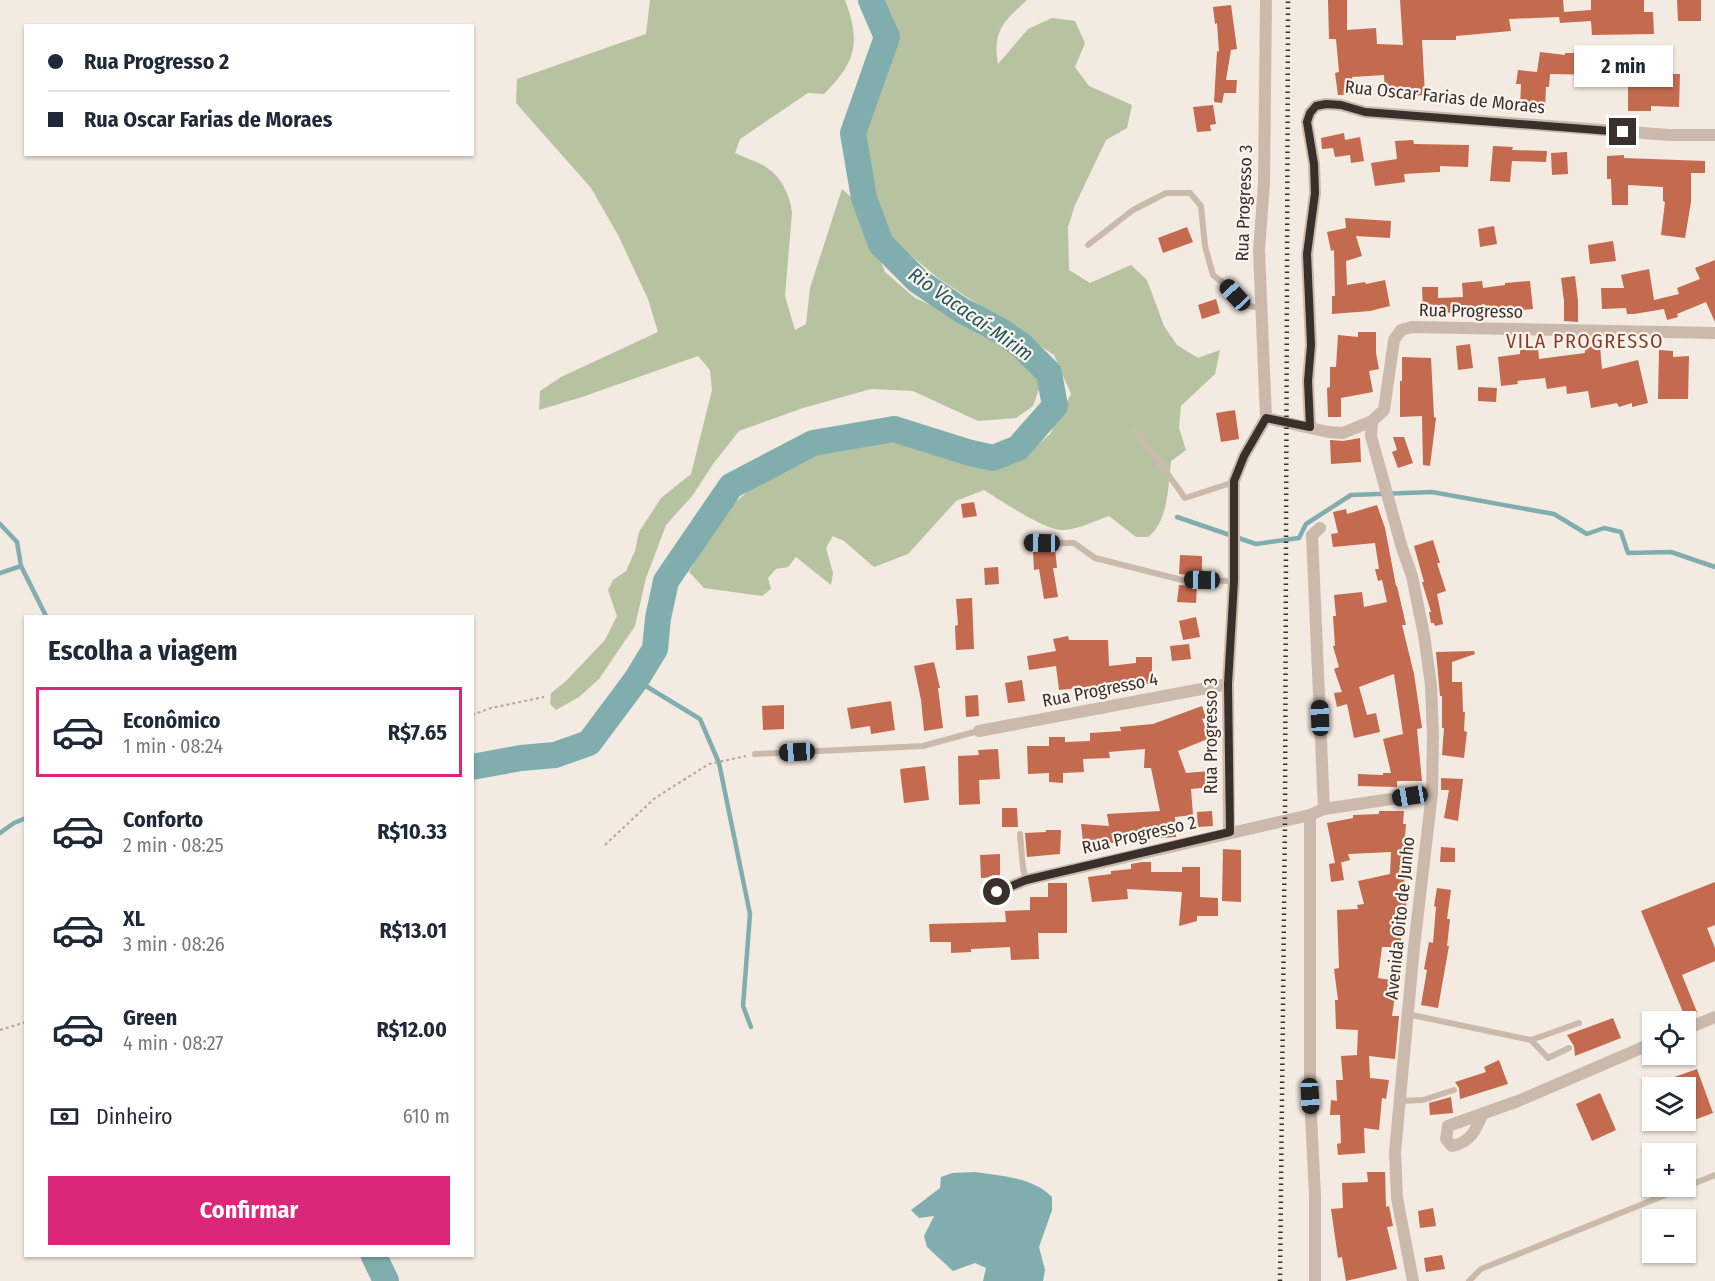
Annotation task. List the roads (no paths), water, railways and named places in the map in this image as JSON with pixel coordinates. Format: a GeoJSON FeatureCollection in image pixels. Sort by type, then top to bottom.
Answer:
{"type":"FeatureCollection","features":[{"type":"Feature","properties":{"kind":"street","name":"Rua Progresso 3"},"geometry":{"type":"LineString","coordinates":[[1230,832],[1228,684],[1234,581],[1234,481],[1244,456],[1266,418],[1259,250],[1264,184],[1266,0]]}},
{"type":"Feature","properties":{"kind":"street","name":"Rua Oscar Farias de Moraes"},"geometry":{"type":"LineString","coordinates":[[1310,427],[1308,400],[1311,345],[1307,254],[1315,193],[1314,164],[1307,122],[1316,106],[1341,105],[1365,112],[1669,135],[1715,135]]}},
{"type":"Feature","properties":{"kind":"street","name":"Rua Progresso"},"geometry":{"type":"LineString","coordinates":[[1372,421],[1384,410],[1394,340],[1401,330],[1412,327],[1715,333]]}},
{"type":"Feature","properties":{"kind":"street"},"geometry":{"type":"LineString","coordinates":[[1266,418],[1328,432],[1343,433],[1372,421]]}},
{"type":"Feature","properties":{"kind":"street","name":"Avenida Oito de Junho"},"geometry":{"type":"LineString","coordinates":[[1372,421],[1371,436],[1412,576],[1431,685],[1432,793],[1407,1014],[1395,1152],[1397,1198],[1413,1281]]}},
{"type":"Feature","properties":{"kind":"street"},"geometry":{"type":"LineString","coordinates":[[1320,528],[1312,535],[1324,809]]}},
{"type":"Feature","properties":{"kind":"street","name":"Rua Progresso 4"},"geometry":{"type":"LineString","coordinates":[[979,730],[1228,684]]}},
{"type":"Feature","properties":{"kind":"street","name":"Rua Progresso 2"},"geometry":{"type":"LineString","coordinates":[[997,892],[1026,880],[1310,815],[1324,809],[1432,793]]}},
{"type":"Feature","properties":{"kind":"street"},"geometry":{"type":"LineString","coordinates":[[1310,815],[1310,1096],[1315,1195],[1315,1281]]}},
{"type":"Feature","properties":{"kind":"street"},"geometry":{"type":"LineString","coordinates":[[1696,1025],[1715,1017]]}},
{"type":"Feature","properties":{"kind":"street"},"geometry":{"type":"LineString","coordinates":[[1483,1113],[1518,1101],[1642,1048]]}},
{"type":"Feature","properties":{"kind":"lane"},"geometry":{"type":"LineString","coordinates":[[1088,245],[1133,210],[1167,193],[1190,193],[1200,206],[1205,246],[1213,274],[1244,304],[1260,308]]}},
{"type":"Feature","properties":{"kind":"lane"},"geometry":{"type":"LineString","coordinates":[[1136,430],[1185,498],[1234,481]]}},
{"type":"Feature","properties":{"kind":"lane"},"geometry":{"type":"LineString","coordinates":[[1026,543],[1074,543],[1095,558],[1182,580],[1234,581]]}},
{"type":"Feature","properties":{"kind":"lane"},"geometry":{"type":"LineString","coordinates":[[755,754],[923,746],[979,730]]}},
{"type":"Feature","properties":{"kind":"lane"},"geometry":{"type":"LineString","coordinates":[[1020,834],[1026,880]]}},
{"type":"Feature","properties":{"kind":"lane"},"geometry":{"type":"LineString","coordinates":[[1407,1014],[1531,1040],[1579,1023]]}},
{"type":"Feature","properties":{"kind":"lane"},"geometry":{"type":"LineString","coordinates":[[1531,1040],[1548,1058],[1569,1048]]}},
{"type":"Feature","properties":{"kind":"lane"},"geometry":{"type":"LineString","coordinates":[[1399,1101],[1423,1100],[1454,1090]]}},
{"type":"Feature","properties":{"kind":"lane"},"geometry":{"type":"LineString","coordinates":[[1469,1281],[1481,1269],[1715,1175]]}},
{"type":"Feature","properties":{"kind":"water"},"geometry":{"type":"Polygon","coordinates":[[[975,1172],[1026,1181],[1052,1197],[1052,1210],[1039,1247],[1045,1270],[1043,1281],[983,1281],[986,1268],[975,1263],[953,1271],[927,1247],[924,1236],[934,1216],[919,1218],[911,1210],[940,1188],[941,1177],[952,1173],[975,1172]]]}},
{"type":"Feature","properties":{"kind":"waterway","name":"Rio Vacacaí-Mirim"},"geometry":{"type":"LineString","coordinates":[[474,767],[521,758],[555,755],[589,743],[636,680],[655,649],[658,618],[666,581],[731,486],[813,443],[894,429],[993,458],[1018,448],[1055,406],[1049,373],[1021,345],[1001,331],[961,310],[918,281],[881,244],[864,198],[853,133],[887,37],[871,0]]}},
{"type":"Feature","properties":{"kind":"waterway"},"geometry":{"type":"LineString","coordinates":[[1177,517],[1256,544],[1299,538],[1306,524],[1351,495],[1432,492],[1554,514],[1587,534],[1604,528],[1621,532],[1628,553],[1671,552],[1715,567]]}},
{"type":"Feature","properties":{"kind":"waterway"},"geometry":{"type":"LineString","coordinates":[[0,524],[17,542],[21,566],[46,615]]}},
{"type":"Feature","properties":{"kind":"waterway"},"geometry":{"type":"LineString","coordinates":[[0,573],[21,566]]}},
{"type":"Feature","properties":{"kind":"waterway"},"geometry":{"type":"LineString","coordinates":[[636,680],[700,719],[719,763],[750,914],[743,1006],[751,1027]]}},
{"type":"Feature","properties":{"kind":"waterway"},"geometry":{"type":"LineString","coordinates":[[0,833],[24,819]]}},
{"type":"Feature","properties":{"kind":"waterway","name":"Rio Vacacaí-Mirim"},"geometry":{"type":"LineString","coordinates":[[374,1257],[386,1281]]}},
{"type":"Feature","properties":{"kind":"railway"},"geometry":{"type":"LineString","coordinates":[[1280,1281],[1285,820],[1288,0]]}},
{"type":"Feature","properties":{"kind":"district","name":"VILA PROGRESSO"},"geometry":{"type":"Point","coordinates":[1585,341]}}]}
